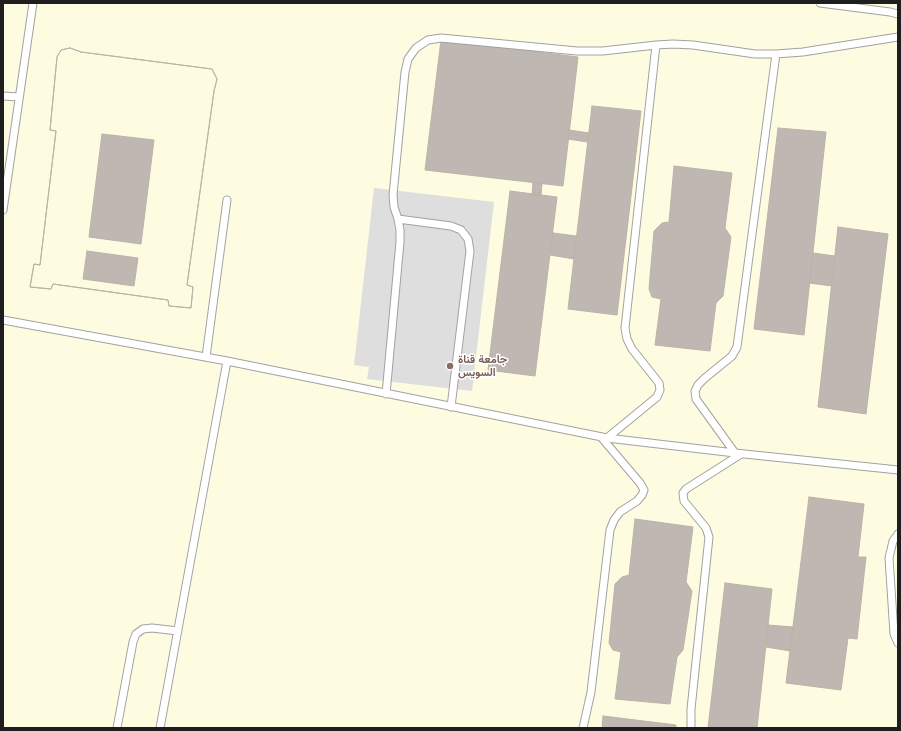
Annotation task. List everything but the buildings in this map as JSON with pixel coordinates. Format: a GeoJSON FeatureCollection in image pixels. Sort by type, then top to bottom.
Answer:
{"type":"FeatureCollection","features":[{"type":"Feature","properties":{"kind":"lane"},"geometry":{"type":"LineString","coordinates":[[3,210],[33,3]]}},
{"type":"Feature","properties":{"kind":"lane"},"geometry":{"type":"LineString","coordinates":[[820,3],[898,14]]}},
{"type":"Feature","properties":{"kind":"lane"},"geometry":{"type":"LineString","coordinates":[[386,394],[400,242],[398,219],[394,207],[393,195],[405,72],[408,59],[416,48],[428,40],[441,38],[577,51],[656,45],[693,45],[755,54],[776,54],[803,52],[898,37]]}},
{"type":"Feature","properties":{"kind":"lane"},"geometry":{"type":"LineString","coordinates":[[604,438],[657,397],[660,390],[659,383],[632,349],[627,339],[625,328],[656,45]]}},
{"type":"Feature","properties":{"kind":"lane"},"geometry":{"type":"LineString","coordinates":[[738,453],[696,399],[695,391],[705,378],[732,356],[737,347],[776,54]]}},
{"type":"Feature","properties":{"kind":"lane"},"geometry":{"type":"LineString","coordinates":[[3,96],[19,98]]}},
{"type":"Feature","properties":{"kind":"lane"},"geometry":{"type":"LineString","coordinates":[[206,357],[227,200]]}},
{"type":"Feature","properties":{"kind":"lane"},"geometry":{"type":"LineString","coordinates":[[398,219],[451,226],[461,230],[468,239],[470,251],[451,406]]}},
{"type":"Feature","properties":{"kind":"lane"},"geometry":{"type":"LineString","coordinates":[[3,320],[226,360],[604,438],[898,470]]}},
{"type":"Feature","properties":{"kind":"lane"},"geometry":{"type":"LineString","coordinates":[[160,728],[226,360]]}},
{"type":"Feature","properties":{"kind":"lane"},"geometry":{"type":"LineString","coordinates":[[583,728],[591,692],[610,530],[614,520],[620,512],[637,501],[644,490],[604,438]]}},
{"type":"Feature","properties":{"kind":"lane"},"geometry":{"type":"LineString","coordinates":[[691,728],[691,709],[709,537],[706,528],[684,501],[683,493],[686,489],[738,453]]}},
{"type":"Feature","properties":{"kind":"lane"},"geometry":{"type":"LineString","coordinates":[[898,534],[893,541],[889,558],[894,634],[898,642]]}},
{"type":"Feature","properties":{"kind":"lane"},"geometry":{"type":"LineString","coordinates":[[117,728],[133,642],[136,634],[143,629],[152,628],[178,631]]}},
{"type":"Feature","properties":{"kind":"shaded area","name":"جامعة قناة السويس"},"geometry":{"type":"Polygon","coordinates":[[[3,3],[898,3],[898,728],[3,728],[3,3]]]}},
{"type":"Feature","properties":{"kind":"shaded area"},"geometry":{"type":"Polygon","coordinates":[[[374,188],[494,202],[472,391],[367,379],[369,367],[354,365],[374,188]]]}},
{"type":"Feature","properties":{"kind":"place","name":"جامعة قناة السويس"},"geometry":{"type":"Point","coordinates":[450,366]}}]}
